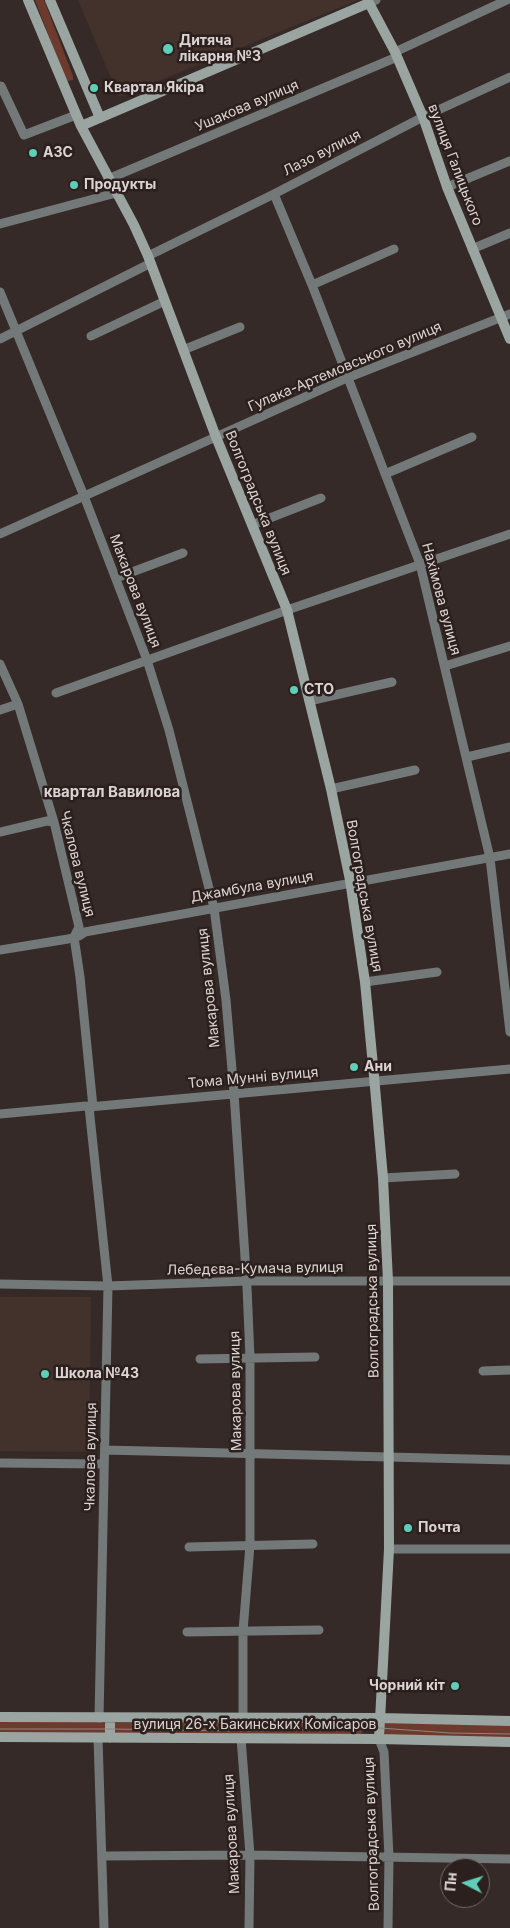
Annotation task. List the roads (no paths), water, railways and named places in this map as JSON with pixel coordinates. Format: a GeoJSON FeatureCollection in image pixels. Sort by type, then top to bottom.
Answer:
{"type":"FeatureCollection","features":[{"type":"Feature","properties":{"kind":"street","name":"Волгоградська вулиця"},"geometry":{"type":"LineString","coordinates":[[28,0],[81,126],[150,259],[216,437],[287,610],[331,789],[350,883],[365,982],[384,1178],[388,1281],[389,1549],[379,1739],[384,1752],[389,1857],[388,1928]]}},
{"type":"Feature","properties":{"kind":"street"},"geometry":{"type":"LineString","coordinates":[[50,0],[100,118]]}},
{"type":"Feature","properties":{"kind":"street","name":"Ушакова вулиця"},"geometry":{"type":"LineString","coordinates":[[108,179],[396,54],[507,0]]}},
{"type":"Feature","properties":{"kind":"street"},"geometry":{"type":"LineString","coordinates":[[81,126],[373,2]]}},
{"type":"Feature","properties":{"kind":"street","name":"вулиця Галицького"},"geometry":{"type":"LineString","coordinates":[[373,2],[423,117],[447,187],[472,249],[506,316],[510,339]]}},
{"type":"Feature","properties":{"kind":"street","name":"Лазо вулиця"},"geometry":{"type":"LineString","coordinates":[[0,339],[423,117],[510,77]]}},
{"type":"Feature","properties":{"kind":"street"},"geometry":{"type":"LineString","coordinates":[[0,86],[24,135],[76,114]]}},
{"type":"Feature","properties":{"kind":"street"},"geometry":{"type":"LineString","coordinates":[[447,187],[510,161]]}},
{"type":"Feature","properties":{"kind":"street"},"geometry":{"type":"LineString","coordinates":[[0,224],[116,193]]}},
{"type":"Feature","properties":{"kind":"street","name":"Нахімова вулиця"},"geometry":{"type":"LineString","coordinates":[[274,194],[312,285],[420,564],[490,858],[505,946],[510,1032]]}},
{"type":"Feature","properties":{"kind":"street"},"geometry":{"type":"LineString","coordinates":[[472,249],[510,233]]}},
{"type":"Feature","properties":{"kind":"street"},"geometry":{"type":"LineString","coordinates":[[312,285],[394,249]]}},
{"type":"Feature","properties":{"kind":"street","name":"Макарова вулиця"},"geometry":{"type":"LineString","coordinates":[[0,292],[84,496],[147,660],[171,737],[214,908],[226,1000],[234,1093],[247,1282],[250,1358],[250,1545],[243,1631],[243,1718]]}},
{"type":"Feature","properties":{"kind":"street"},"geometry":{"type":"LineString","coordinates":[[91,336],[165,301]]}},
{"type":"Feature","properties":{"kind":"street","name":"Гулака-Артемовського вулиця"},"geometry":{"type":"LineString","coordinates":[[0,534],[347,378],[506,316]]}},
{"type":"Feature","properties":{"kind":"street"},"geometry":{"type":"LineString","coordinates":[[183,350],[240,327]]}},
{"type":"Feature","properties":{"kind":"street"},"geometry":{"type":"LineString","coordinates":[[386,474],[472,438]]}},
{"type":"Feature","properties":{"kind":"street"},"geometry":{"type":"LineString","coordinates":[[252,526],[321,498]]}},
{"type":"Feature","properties":{"kind":"street"},"geometry":{"type":"LineString","coordinates":[[56,693],[287,610],[510,534]]}},
{"type":"Feature","properties":{"kind":"street"},"geometry":{"type":"LineString","coordinates":[[116,578],[183,553]]}},
{"type":"Feature","properties":{"kind":"street"},"geometry":{"type":"LineString","coordinates":[[445,666],[510,646]]}},
{"type":"Feature","properties":{"kind":"street","name":"Чкалова вулиця"},"geometry":{"type":"LineString","coordinates":[[0,664],[18,704],[54,822],[79,927],[74,937],[80,977],[108,1286],[99,1718]]}},
{"type":"Feature","properties":{"kind":"street"},"geometry":{"type":"LineString","coordinates":[[309,701],[392,682]]}},
{"type":"Feature","properties":{"kind":"street"},"geometry":{"type":"LineString","coordinates":[[0,710],[18,704]]}},
{"type":"Feature","properties":{"kind":"street"},"geometry":{"type":"LineString","coordinates":[[467,757],[510,747]]}},
{"type":"Feature","properties":{"kind":"street"},"geometry":{"type":"LineString","coordinates":[[331,789],[415,770]]}},
{"type":"Feature","properties":{"kind":"street"},"geometry":{"type":"LineString","coordinates":[[0,832],[47,820],[54,822]]}},
{"type":"Feature","properties":{"kind":"street","name":"Джамбула вулиця"},"geometry":{"type":"LineString","coordinates":[[0,950],[79,936],[85,932],[510,854]]}},
{"type":"Feature","properties":{"kind":"street"},"geometry":{"type":"LineString","coordinates":[[365,982],[437,972]]}},
{"type":"Feature","properties":{"kind":"street","name":"Тома Мунні вулиця"},"geometry":{"type":"LineString","coordinates":[[0,1114],[510,1069]]}},
{"type":"Feature","properties":{"kind":"street"},"geometry":{"type":"LineString","coordinates":[[384,1178],[455,1174]]}},
{"type":"Feature","properties":{"kind":"street","name":"Лебедєва-Кумача вулиця"},"geometry":{"type":"LineString","coordinates":[[0,1284],[108,1286],[247,1282],[510,1281]]}},
{"type":"Feature","properties":{"kind":"street"},"geometry":{"type":"LineString","coordinates":[[200,1359],[315,1357]]}},
{"type":"Feature","properties":{"kind":"street"},"geometry":{"type":"LineString","coordinates":[[483,1371],[510,1370]]}},
{"type":"Feature","properties":{"kind":"street"},"geometry":{"type":"LineString","coordinates":[[105,1450],[510,1460]]}},
{"type":"Feature","properties":{"kind":"street"},"geometry":{"type":"LineString","coordinates":[[0,1464],[104,1464]]}},
{"type":"Feature","properties":{"kind":"street"},"geometry":{"type":"LineString","coordinates":[[189,1548],[313,1544]]}},
{"type":"Feature","properties":{"kind":"street"},"geometry":{"type":"LineString","coordinates":[[389,1549],[510,1549]]}},
{"type":"Feature","properties":{"kind":"street"},"geometry":{"type":"LineString","coordinates":[[186,1632],[319,1630]]}},
{"type":"Feature","properties":{"kind":"street","name":"вулиця 26-х Бакинських Комісаров"},"geometry":{"type":"LineString","coordinates":[[0,1717],[380,1718],[510,1721]]}},
{"type":"Feature","properties":{"kind":"street"},"geometry":{"type":"LineString","coordinates":[[110,1718],[110,1738]]}},
{"type":"Feature","properties":{"kind":"street","name":"вулиця 26-х Бакинських Комісаров"},"geometry":{"type":"LineString","coordinates":[[0,1738],[379,1739],[510,1742]]}},
{"type":"Feature","properties":{"kind":"street"},"geometry":{"type":"LineString","coordinates":[[98,1738],[104,1928]]}},
{"type":"Feature","properties":{"kind":"street","name":"Макарова вулиця"},"geometry":{"type":"LineString","coordinates":[[241,1738],[250,1855],[250,1928]]}},
{"type":"Feature","properties":{"kind":"street"},"geometry":{"type":"LineString","coordinates":[[102,1856],[250,1855],[510,1859]]}},
{"type":"Feature","properties":{"kind":"tram line"},"geometry":{"type":"LineString","coordinates":[[0,1729],[249,1731],[380,1728],[450,1733],[510,1734]]}},
{"type":"Feature","properties":{"kind":"place","name":"Дитяча лікарня №3"},"geometry":{"type":"Point","coordinates":[168,49]}},
{"type":"Feature","properties":{"kind":"place","name":"Квартал Якіра"},"geometry":{"type":"Point","coordinates":[94,88]}},
{"type":"Feature","properties":{"kind":"place","name":"АЗС"},"geometry":{"type":"Point","coordinates":[33,153]}},
{"type":"Feature","properties":{"kind":"place","name":"Продукты"},"geometry":{"type":"Point","coordinates":[74,185]}},
{"type":"Feature","properties":{"kind":"place","name":"СТО"},"geometry":{"type":"Point","coordinates":[294,690]}},
{"type":"Feature","properties":{"kind":"place","name":"Ани"},"geometry":{"type":"Point","coordinates":[354,1067]}},
{"type":"Feature","properties":{"kind":"place","name":"Школа №43"},"geometry":{"type":"Point","coordinates":[45,1374]}},
{"type":"Feature","properties":{"kind":"place","name":"Почта"},"geometry":{"type":"Point","coordinates":[408,1528]}},
{"type":"Feature","properties":{"kind":"place","name":"Чорний кіт"},"geometry":{"type":"Point","coordinates":[455,1686]}},
{"type":"Feature","properties":{"kind":"district","name":"квартал Вавилова"},"geometry":{"type":"Point","coordinates":[112,792]}}]}
